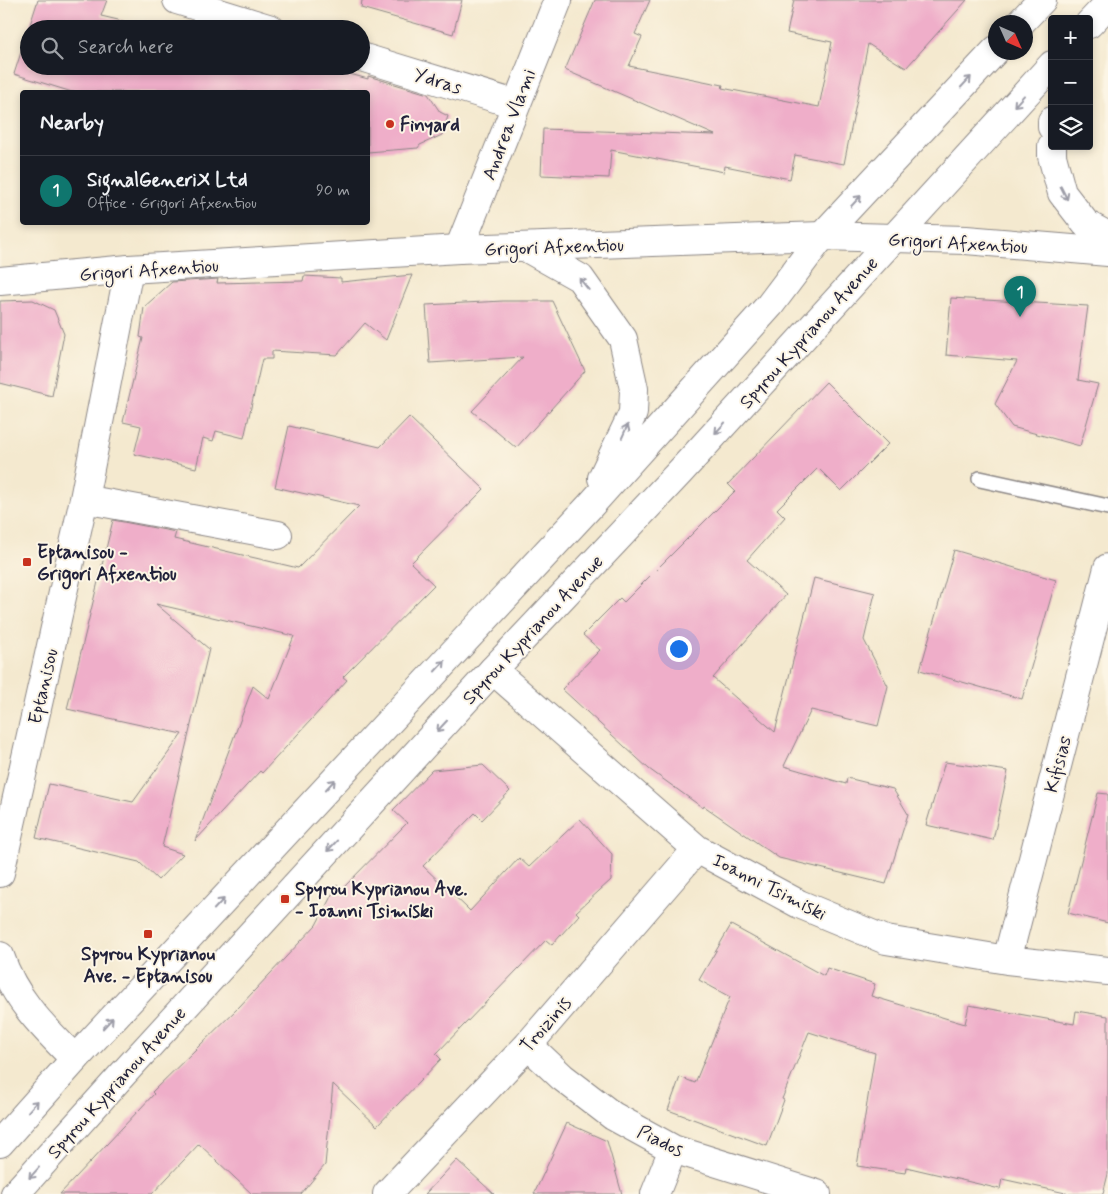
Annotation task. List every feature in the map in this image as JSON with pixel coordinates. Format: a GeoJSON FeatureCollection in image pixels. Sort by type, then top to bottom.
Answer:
{"type":"FeatureCollection","features":[{"type":"Feature","properties":{"kind":"street"},"geometry":{"type":"LineString","coordinates":[[177,0],[242,20]]}},
{"type":"Feature","properties":{"kind":"street","name":"Andrea Vlami"},"geometry":{"type":"LineString","coordinates":[[459,249],[515,104],[558,0]]}},
{"type":"Feature","properties":{"kind":"street"},"geometry":{"type":"LineString","coordinates":[[1028,15],[1042,0]]}},
{"type":"Feature","properties":{"kind":"street"},"geometry":{"type":"LineString","coordinates":[[1093,20],[1108,4]]}},
{"type":"Feature","properties":{"kind":"street"},"geometry":{"type":"LineString","coordinates":[[0,1143],[75,1059],[589,507],[770,305],[822,236],[988,59]]}},
{"type":"Feature","properties":{"kind":"street","name":"Ydras"},"geometry":{"type":"LineString","coordinates":[[370,60],[515,104]]}},
{"type":"Feature","properties":{"kind":"street","name":"Spyrou Kyprianou Avenue"},"geometry":{"type":"LineString","coordinates":[[14,1194],[493,670],[685,466],[1048,69]]}},
{"type":"Feature","properties":{"kind":"street"},"geometry":{"type":"LineString","coordinates":[[1052,150],[1062,193],[1086,224],[1108,236]]}},
{"type":"Feature","properties":{"kind":"street","name":"Grigori Afxentiou"},"geometry":{"type":"LineString","coordinates":[[0,281],[129,269],[459,249],[822,236],[966,240],[1108,252]]}},
{"type":"Feature","properties":{"kind":"street"},"geometry":{"type":"LineString","coordinates":[[525,247],[580,278],[623,339],[634,388],[633,413],[589,507]]}},
{"type":"Feature","properties":{"kind":"street","name":"Eptanisou"},"geometry":{"type":"LineString","coordinates":[[0,873],[84,499],[129,269]]}},
{"type":"Feature","properties":{"kind":"street"},"geometry":{"type":"LineString","coordinates":[[84,499],[278,535]]}},
{"type":"Feature","properties":{"kind":"street","name":"Kifisias"},"geometry":{"type":"LineString","coordinates":[[1006,960],[1108,568]]}},
{"type":"Feature","properties":{"kind":"street","name":"Ioanni Tsimiski"},"geometry":{"type":"LineString","coordinates":[[493,670],[697,849],[799,904],[886,940],[1006,960],[1108,971]]}},
{"type":"Feature","properties":{"kind":"street","name":"Troizinis"},"geometry":{"type":"LineString","coordinates":[[387,1194],[528,1045],[697,849]]}},
{"type":"Feature","properties":{"kind":"street"},"geometry":{"type":"LineString","coordinates":[[0,956],[13,988],[39,1023],[75,1059]]}},
{"type":"Feature","properties":{"kind":"street","name":"Piados"},"geometry":{"type":"LineString","coordinates":[[528,1045],[562,1078],[613,1116],[673,1149],[817,1194]]}},
{"type":"Feature","properties":{"kind":"street"},"geometry":{"type":"LineString","coordinates":[[655,1194],[673,1149]]}},
{"type":"Feature","properties":{"kind":"lane"},"geometry":{"type":"LineString","coordinates":[[980,479],[1108,508]]}},
{"type":"Feature","properties":{"kind":"building"},"geometry":{"type":"Polygon","coordinates":[[[38,0],[107,0],[101,16],[118,20],[32,20],[38,0]]]}},
{"type":"Feature","properties":{"kind":"building"},"geometry":{"type":"Polygon","coordinates":[[[362,0],[462,0],[453,34],[361,8],[362,0]]]}},
{"type":"Feature","properties":{"kind":"building"},"geometry":{"type":"Polygon","coordinates":[[[595,0],[650,0],[635,34],[642,37],[629,66],[723,85],[722,88],[819,107],[832,42],[787,33],[794,0],[967,0],[906,68],[868,44],[844,164],[795,155],[790,179],[725,166],[724,172],[611,150],[609,178],[541,175],[543,129],[715,135],[565,70],[595,0]]]}},
{"type":"Feature","properties":{"kind":"building"},"geometry":{"type":"Polygon","coordinates":[[[20,56],[20,75],[354,75],[368,79],[368,76],[428,94],[440,112],[448,116],[442,135],[420,145],[418,148],[370,152],[370,90],[66,90],[14,74],[20,56]]]}},
{"type":"Feature","properties":{"kind":"building"},"geometry":{"type":"Polygon","coordinates":[[[412,275],[386,340],[365,323],[337,355],[272,351],[272,359],[262,359],[244,438],[216,431],[213,441],[203,438],[196,468],[134,454],[141,426],[123,422],[143,338],[140,337],[144,307],[172,282],[218,279],[217,283],[303,281],[304,276],[341,278],[341,282],[412,275]]]}},
{"type":"Feature","properties":{"kind":"building"},"geometry":{"type":"Polygon","coordinates":[[[951,298],[1088,306],[1078,380],[1098,384],[1080,446],[1012,427],[995,404],[1017,361],[946,355],[951,298]]]}},
{"type":"Feature","properties":{"kind":"building"},"geometry":{"type":"Polygon","coordinates":[[[33,300],[54,310],[64,334],[52,396],[0,383],[0,301],[33,300]]]}},
{"type":"Feature","properties":{"kind":"building"},"geometry":{"type":"Polygon","coordinates":[[[503,301],[552,301],[585,371],[516,448],[472,411],[523,357],[430,363],[426,305],[503,301]]]}},
{"type":"Feature","properties":{"kind":"building"},"geometry":{"type":"Polygon","coordinates":[[[826,382],[888,444],[841,491],[818,468],[777,509],[785,517],[747,560],[786,595],[713,678],[775,732],[814,578],[875,593],[864,640],[888,686],[878,726],[811,710],[784,766],[846,784],[847,778],[893,789],[908,814],[886,884],[779,858],[704,806],[703,808],[649,769],[562,689],[600,650],[583,635],[620,598],[624,602],[735,491],[728,484],[826,382]]]}},
{"type":"Feature","properties":{"kind":"building"},"geometry":{"type":"Polygon","coordinates":[[[409,417],[484,489],[411,563],[434,585],[343,677],[347,680],[311,720],[262,773],[260,771],[195,841],[253,686],[269,699],[294,636],[156,604],[209,649],[162,847],[183,854],[158,880],[139,862],[36,838],[49,784],[133,802],[182,734],[67,709],[113,520],[176,532],[174,539],[298,568],[359,506],[275,487],[289,426],[380,447],[409,417]]]}},
{"type":"Feature","properties":{"kind":"building"},"geometry":{"type":"Polygon","coordinates":[[[954,550],[1056,580],[1022,699],[920,670],[954,550]]]}},
{"type":"Feature","properties":{"kind":"building"},"geometry":{"type":"Polygon","coordinates":[[[945,762],[1008,771],[993,840],[926,825],[945,762]]]}},
{"type":"Feature","properties":{"kind":"building"},"geometry":{"type":"Polygon","coordinates":[[[483,765],[510,791],[482,820],[475,813],[423,866],[470,911],[519,858],[529,867],[580,819],[612,854],[611,880],[576,912],[579,915],[552,945],[546,940],[436,1054],[441,1059],[377,1126],[333,1084],[325,1165],[301,1194],[252,1194],[199,1144],[152,1194],[60,1194],[154,1094],[152,1092],[239,1007],[316,925],[337,885],[341,890],[407,823],[393,810],[432,770],[483,765]]]}},
{"type":"Feature","properties":{"kind":"building"},"geometry":{"type":"Polygon","coordinates":[[[1098,793],[1108,794],[1108,923],[1068,913],[1098,793]]]}},
{"type":"Feature","properties":{"kind":"building"},"geometry":{"type":"Polygon","coordinates":[[[731,925],[824,976],[827,968],[875,984],[871,996],[965,1024],[969,1005],[1074,1024],[1076,1011],[1108,1016],[1108,1174],[1103,1194],[1070,1194],[1002,1179],[1000,1189],[906,1167],[905,1173],[857,1166],[875,1053],[809,1032],[782,1099],[784,1100],[767,1146],[668,1110],[680,1077],[695,1083],[730,997],[699,980],[731,925]]]}},
{"type":"Feature","properties":{"kind":"building"},"geometry":{"type":"Polygon","coordinates":[[[567,1123],[607,1141],[622,1194],[534,1194],[567,1123]]]}},
{"type":"Feature","properties":{"kind":"building"},"geometry":{"type":"Polygon","coordinates":[[[457,1160],[494,1194],[425,1194],[457,1160]]]}},
{"type":"Feature","properties":{"kind":"place","name":"Finyard"},"geometry":{"type":"Point","coordinates":[390,124]}},
{"type":"Feature","properties":{"kind":"place","name":"SignalGeneriX Ltd"},"geometry":{"type":"Point","coordinates":[1020,317]}},
{"type":"Feature","properties":{"kind":"place","name":"Eptanisou - Grigori Afxentiou"},"geometry":{"type":"Point","coordinates":[27,562]}},
{"type":"Feature","properties":{"kind":"place","name":"Spyrou Kyprianou Ave. - Ioanni Tsimiski"},"geometry":{"type":"Point","coordinates":[285,899]}},
{"type":"Feature","properties":{"kind":"place","name":"Spyrou Kyprianou Ave. - Eptanisou"},"geometry":{"type":"Point","coordinates":[148,934]}}]}
